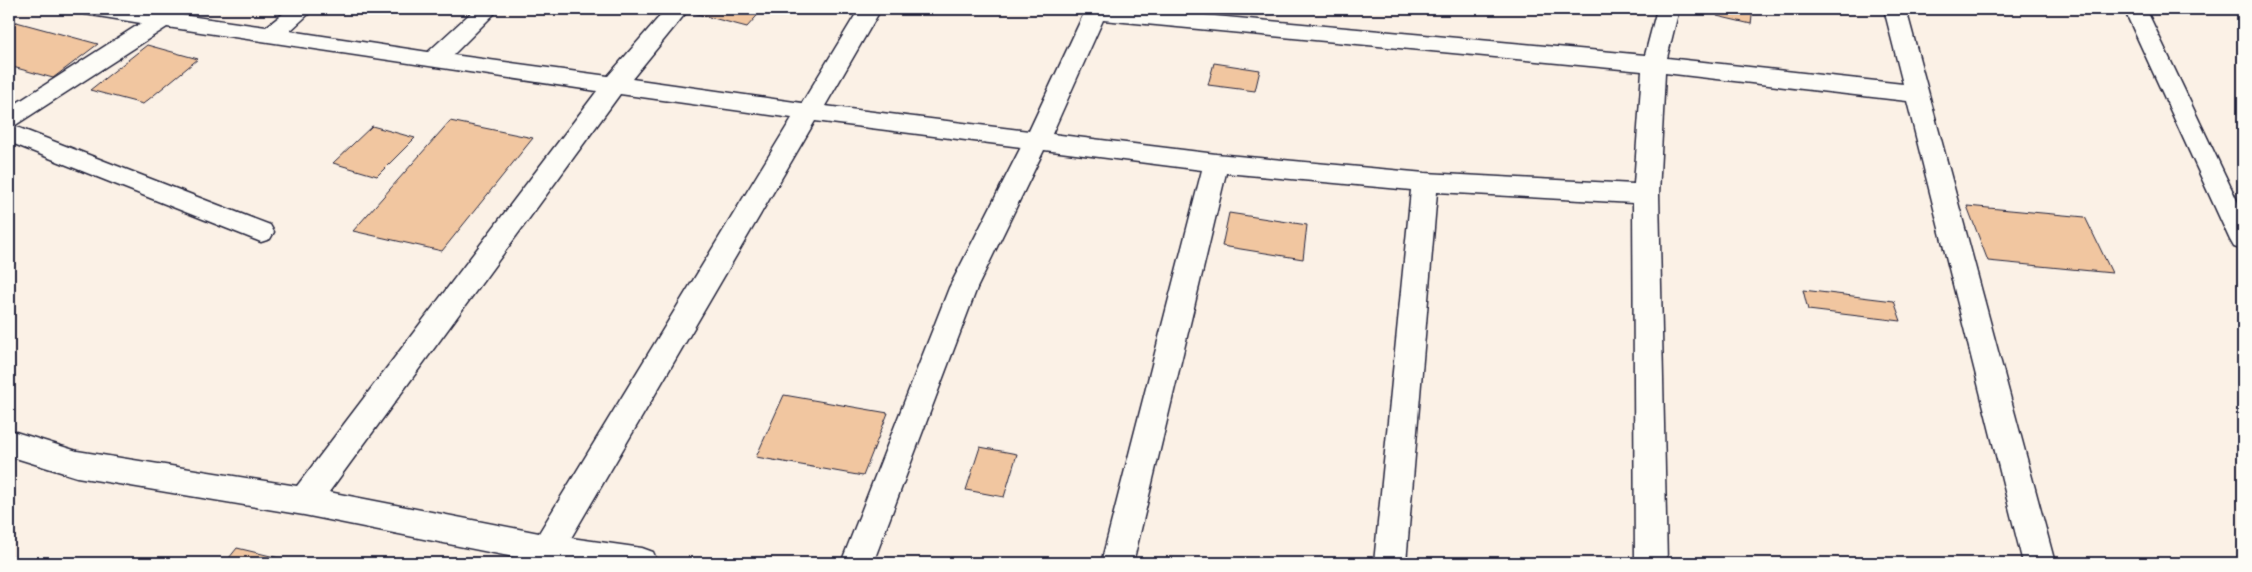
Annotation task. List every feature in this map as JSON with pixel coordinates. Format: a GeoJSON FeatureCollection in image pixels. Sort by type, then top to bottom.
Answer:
{"type":"FeatureCollection","features":[{"type":"Feature","properties":{"kind":"street"},"geometry":{"type":"LineString","coordinates":[[93,9],[128,11],[162,20],[432,60],[808,112],[1216,163],[1425,182],[1646,194]]}},
{"type":"Feature","properties":{"kind":"street"},"geometry":{"type":"LineString","coordinates":[[270,36],[303,9]]}},
{"type":"Feature","properties":{"kind":"street"},"geometry":{"type":"LineString","coordinates":[[432,60],[488,9]]}},
{"type":"Feature","properties":{"kind":"street"},"geometry":{"type":"LineString","coordinates":[[304,501],[614,85],[678,9]]}},
{"type":"Feature","properties":{"kind":"street"},"geometry":{"type":"LineString","coordinates":[[543,556],[870,9]]}},
{"type":"Feature","properties":{"kind":"street"},"geometry":{"type":"LineString","coordinates":[[1651,563],[1646,194],[1654,64],[1668,9]]}},
{"type":"Feature","properties":{"kind":"street"},"geometry":{"type":"LineString","coordinates":[[1895,9],[2039,563]]}},
{"type":"Feature","properties":{"kind":"street"},"geometry":{"type":"LineString","coordinates":[[2135,9],[2243,240]]}},
{"type":"Feature","properties":{"kind":"street"},"geometry":{"type":"LineString","coordinates":[[857,563],[963,288],[1037,140],[1096,10],[1654,64],[1917,94]]}},
{"type":"Feature","properties":{"kind":"street"},"geometry":{"type":"LineString","coordinates":[[9,119],[162,20]]}},
{"type":"Feature","properties":{"kind":"street"},"geometry":{"type":"LineString","coordinates":[[9,133],[261,232]]}},
{"type":"Feature","properties":{"kind":"street"},"geometry":{"type":"LineString","coordinates":[[1117,563],[1216,163]]}},
{"type":"Feature","properties":{"kind":"street"},"geometry":{"type":"LineString","coordinates":[[1390,563],[1425,182]]}},
{"type":"Feature","properties":{"kind":"street"},"geometry":{"type":"LineString","coordinates":[[9,443],[77,464],[304,501],[543,556],[642,563]]}},
{"type":"Feature","properties":{"kind":"building"},"geometry":{"type":"Polygon","coordinates":[[[693,9],[763,9],[747,27],[690,12],[693,9]]]}},
{"type":"Feature","properties":{"kind":"building"},"geometry":{"type":"Polygon","coordinates":[[[1718,9],[1753,9],[1751,24],[1717,16],[1718,9]]]}},
{"type":"Feature","properties":{"kind":"building"},"geometry":{"type":"Polygon","coordinates":[[[9,20],[98,44],[53,78],[9,66],[9,20]]]}},
{"type":"Feature","properties":{"kind":"building"},"geometry":{"type":"Polygon","coordinates":[[[147,45],[198,59],[143,104],[90,90],[147,45]]]}},
{"type":"Feature","properties":{"kind":"building"},"geometry":{"type":"Polygon","coordinates":[[[1214,63],[1260,70],[1255,91],[1208,85],[1214,63]]]}},
{"type":"Feature","properties":{"kind":"building"},"geometry":{"type":"Polygon","coordinates":[[[450,121],[533,138],[442,251],[353,231],[450,121]]]}},
{"type":"Feature","properties":{"kind":"building"},"geometry":{"type":"Polygon","coordinates":[[[372,126],[415,138],[377,176],[333,163],[372,126]]]}},
{"type":"Feature","properties":{"kind":"building"},"geometry":{"type":"Polygon","coordinates":[[[1967,206],[2085,217],[2112,273],[1988,261],[1967,206]]]}},
{"type":"Feature","properties":{"kind":"building"},"geometry":{"type":"Polygon","coordinates":[[[1229,213],[1307,225],[1303,259],[1222,246],[1229,213]]]}},
{"type":"Feature","properties":{"kind":"building"},"geometry":{"type":"Polygon","coordinates":[[[1803,290],[1894,301],[1901,321],[1808,310],[1803,290]]]}},
{"type":"Feature","properties":{"kind":"building"},"geometry":{"type":"Polygon","coordinates":[[[784,395],[888,413],[863,476],[756,457],[784,395]]]}},
{"type":"Feature","properties":{"kind":"building"},"geometry":{"type":"Polygon","coordinates":[[[980,447],[1017,454],[1004,497],[966,490],[980,447]]]}},
{"type":"Feature","properties":{"kind":"building"},"geometry":{"type":"Polygon","coordinates":[[[237,548],[300,563],[225,563],[237,548]]]}}]}
